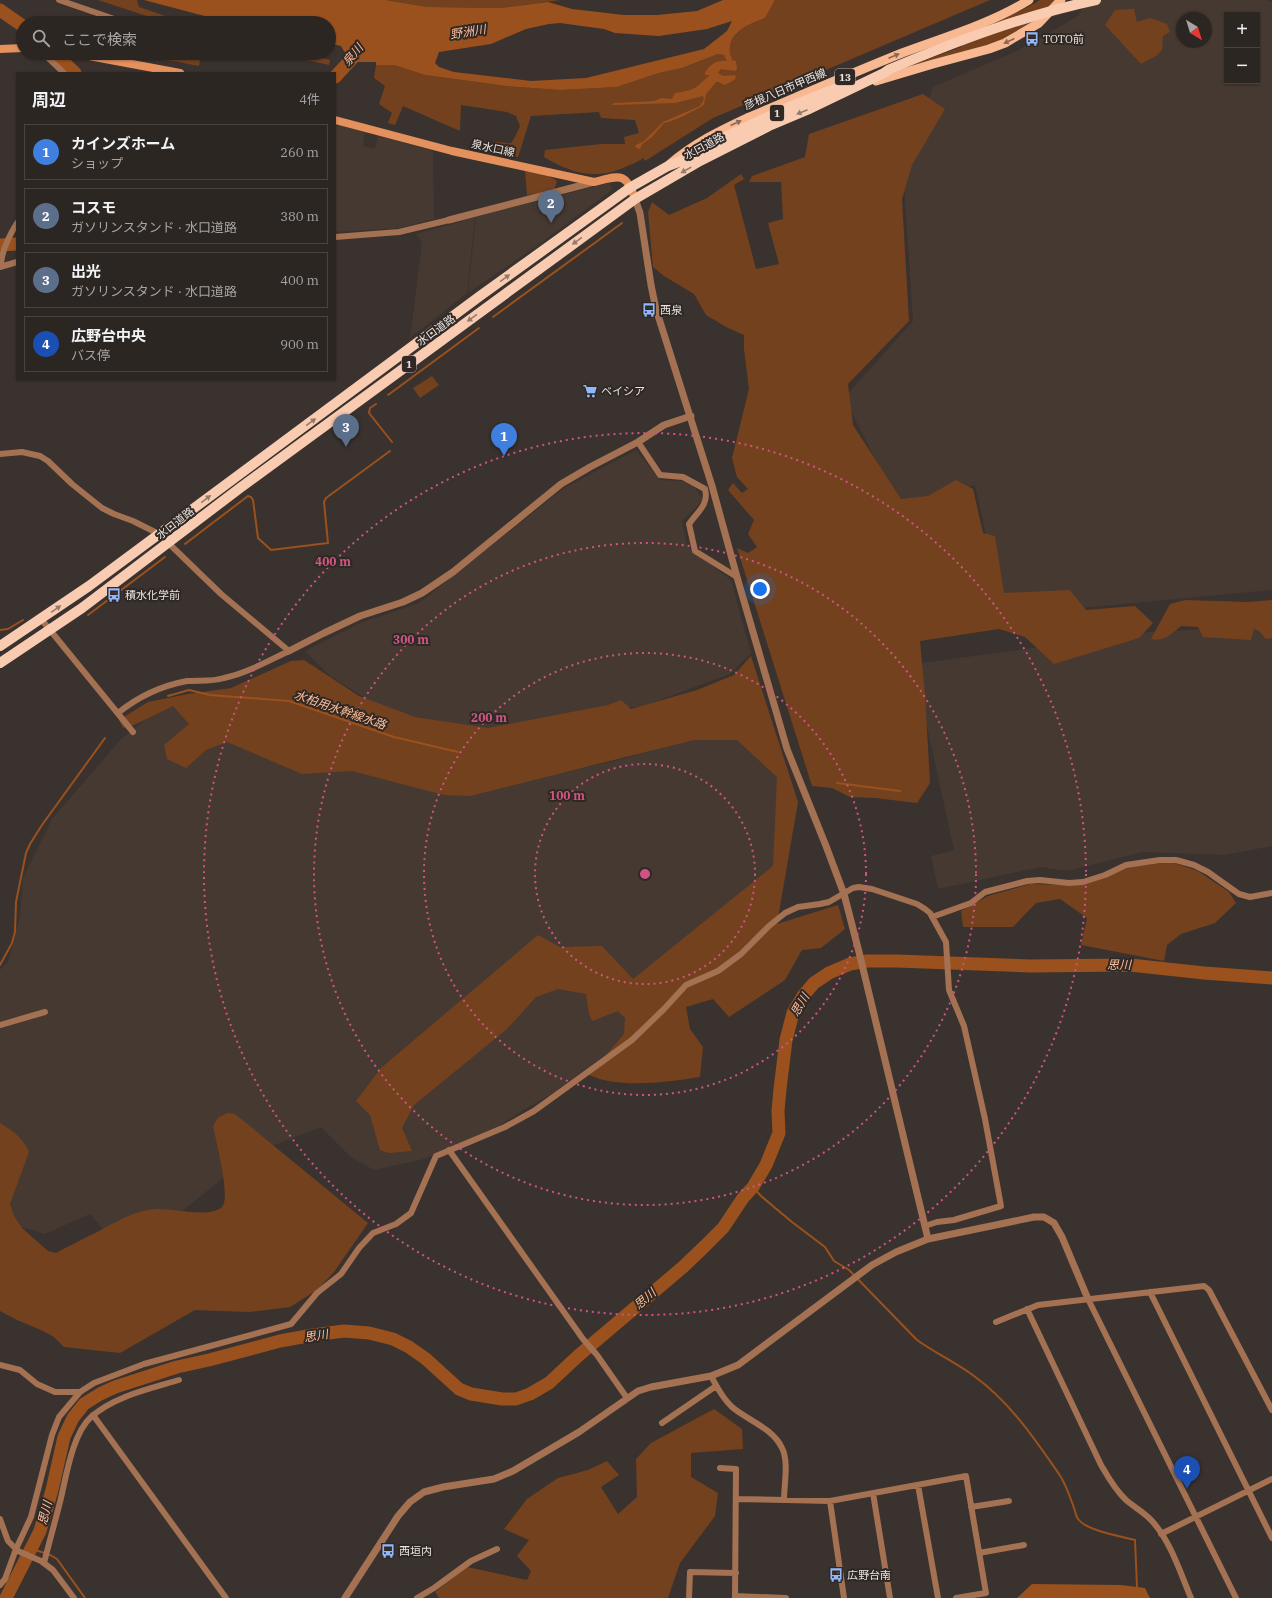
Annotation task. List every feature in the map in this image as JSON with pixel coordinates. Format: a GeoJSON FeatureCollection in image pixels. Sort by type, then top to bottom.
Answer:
{"type":"FeatureCollection","features":[{"type":"Feature","properties":{"kind":"highway","name":"水口道路"},"geometry":{"type":"LineString","coordinates":[[0,646],[41,620],[89,586],[498,283],[631,187],[721,139],[789,107],[957,42],[1043,13],[1096,0]]}},
{"type":"Feature","properties":{"kind":"highway","name":"水口道路"},"geometry":{"type":"LineString","coordinates":[[0,662],[50,630],[117,582],[246,483],[635,199],[674,176],[742,140],[884,74],[890,69]]}},
{"type":"Feature","properties":{"kind":"main road","name":"彦根八日市甲西線"},"geometry":{"type":"LineString","coordinates":[[668,166],[678,156],[716,133],[747,118],[902,53],[972,27],[1018,7],[1029,0]]}},
{"type":"Feature","properties":{"kind":"main road","name":"13"},"geometry":{"type":"LineString","coordinates":[[837,95],[842,95],[869,83],[898,74],[962,57],[1005,43],[1039,23],[1061,0]]}},
{"type":"Feature","properties":{"kind":"main road"},"geometry":{"type":"LineString","coordinates":[[0,49],[16,48]]}},
{"type":"Feature","properties":{"kind":"main road"},"geometry":{"type":"LineString","coordinates":[[112,60],[169,72]]}},
{"type":"Feature","properties":{"kind":"main road","name":"泉水口線"},"geometry":{"type":"LineString","coordinates":[[336,120],[452,151],[538,168],[594,182],[617,176],[625,179],[631,187]]}},
{"type":"Feature","properties":{"kind":"main road"},"geometry":{"type":"LineString","coordinates":[[631,187],[635,199]]}},
{"type":"Feature","properties":{"kind":"street"},"geometry":{"type":"LineString","coordinates":[[59,0],[106,16]]}},
{"type":"Feature","properties":{"kind":"street"},"geometry":{"type":"LineString","coordinates":[[50,60],[63,72]]}},
{"type":"Feature","properties":{"kind":"street"},"geometry":{"type":"LineString","coordinates":[[336,237],[399,232],[594,182]]}},
{"type":"Feature","properties":{"kind":"street"},"geometry":{"type":"LineString","coordinates":[[635,199],[640,213],[656,309],[671,361],[691,416],[712,486],[787,749],[844,894],[928,1239]]}},
{"type":"Feature","properties":{"kind":"street"},"geometry":{"type":"LineString","coordinates":[[16,225],[10,235],[1,258],[0,266],[16,262]]}},
{"type":"Feature","properties":{"kind":"street"},"geometry":{"type":"LineString","coordinates":[[118,713],[144,694],[187,682],[222,679],[247,671],[360,616],[422,594],[453,572],[561,484],[638,442],[664,425],[691,416]]}},
{"type":"Feature","properties":{"kind":"street"},"geometry":{"type":"LineString","coordinates":[[638,442],[660,475],[683,477],[705,489],[707,497],[705,504],[697,512],[689,524],[695,551],[737,577]]}},
{"type":"Feature","properties":{"kind":"street"},"geometry":{"type":"LineString","coordinates":[[0,454],[22,452],[40,456],[48,461],[72,484],[102,508],[159,534],[221,594],[289,651]]}},
{"type":"Feature","properties":{"kind":"street"},"geometry":{"type":"LineString","coordinates":[[705,489],[712,486]]}},
{"type":"Feature","properties":{"kind":"street"},"geometry":{"type":"LineString","coordinates":[[41,620],[133,732]]}},
{"type":"Feature","properties":{"kind":"street"},"geometry":{"type":"LineString","coordinates":[[932,917],[971,903],[985,892],[1027,881],[1040,880],[1069,883],[1083,882],[1105,875],[1126,865],[1160,860],[1176,860],[1194,865],[1208,872],[1239,894],[1250,897],[1272,893]]}},
{"type":"Feature","properties":{"kind":"street"},"geometry":{"type":"LineString","coordinates":[[0,1585],[5,1579],[31,1517],[58,1416],[80,1392],[94,1384],[144,1364],[291,1324],[317,1293],[341,1274],[373,1233],[396,1224],[411,1213],[436,1156],[511,1124],[534,1111],[611,1056],[648,1025],[686,985],[718,971],[741,954],[769,926],[785,913],[798,907],[830,902],[853,888],[859,887],[872,889],[917,904],[930,913],[946,942],[948,951],[947,977],[949,990],[964,1026],[984,1119],[1001,1206],[954,1220],[937,1222],[925,1226]]}},
{"type":"Feature","properties":{"kind":"street"},"geometry":{"type":"LineString","coordinates":[[0,1025],[45,1012]]}},
{"type":"Feature","properties":{"kind":"street"},"geometry":{"type":"LineString","coordinates":[[449,1150],[583,1339],[597,1355],[627,1398]]}},
{"type":"Feature","properties":{"kind":"street"},"geometry":{"type":"LineString","coordinates":[[345,1598],[398,1516],[410,1502],[424,1492],[443,1487],[494,1480],[513,1471],[579,1432],[627,1398],[638,1392],[651,1387],[711,1376],[738,1365],[872,1265],[896,1252],[928,1239],[1034,1216],[1044,1217],[1054,1223],[1062,1237],[1088,1300],[1236,1598]]}},
{"type":"Feature","properties":{"kind":"street"},"geometry":{"type":"LineString","coordinates":[[996,1322],[1038,1305],[1204,1286],[1209,1290],[1272,1410]]}},
{"type":"Feature","properties":{"kind":"street"},"geometry":{"type":"LineString","coordinates":[[1150,1292],[1272,1538]]}},
{"type":"Feature","properties":{"kind":"street"},"geometry":{"type":"LineString","coordinates":[[1027,1309],[1101,1464],[1112,1483],[1125,1500],[1151,1520],[1161,1534],[1169,1548],[1191,1598]]}},
{"type":"Feature","properties":{"kind":"street"},"geometry":{"type":"LineString","coordinates":[[0,1365],[20,1370],[37,1384],[55,1392],[80,1392]]}},
{"type":"Feature","properties":{"kind":"street"},"geometry":{"type":"LineString","coordinates":[[711,1376],[716,1386],[732,1406],[774,1436],[782,1448],[785,1462],[784,1500]]}},
{"type":"Feature","properties":{"kind":"street"},"geometry":{"type":"LineString","coordinates":[[42,1562],[72,1455],[83,1426],[108,1404],[144,1390],[180,1380]]}},
{"type":"Feature","properties":{"kind":"street"},"geometry":{"type":"LineString","coordinates":[[662,1423],[716,1386]]}},
{"type":"Feature","properties":{"kind":"street"},"geometry":{"type":"LineString","coordinates":[[94,1415],[226,1598]]}},
{"type":"Feature","properties":{"kind":"street"},"geometry":{"type":"LineString","coordinates":[[720,1468],[736,1469],[735,1597],[786,1598]]}},
{"type":"Feature","properties":{"kind":"street"},"geometry":{"type":"LineString","coordinates":[[736,1499],[830,1501],[966,1476],[986,1593],[956,1598]]}},
{"type":"Feature","properties":{"kind":"street"},"geometry":{"type":"LineString","coordinates":[[1161,1534],[1272,1478]]}},
{"type":"Feature","properties":{"kind":"street"},"geometry":{"type":"LineString","coordinates":[[918,1485],[938,1598]]}},
{"type":"Feature","properties":{"kind":"street"},"geometry":{"type":"LineString","coordinates":[[873,1493],[890,1598]]}},
{"type":"Feature","properties":{"kind":"street"},"geometry":{"type":"LineString","coordinates":[[830,1501],[844,1598]]}},
{"type":"Feature","properties":{"kind":"street"},"geometry":{"type":"LineString","coordinates":[[971,1507],[1009,1501]]}},
{"type":"Feature","properties":{"kind":"street"},"geometry":{"type":"LineString","coordinates":[[0,1519],[8,1541],[17,1550],[42,1562],[53,1570],[74,1598]]}},
{"type":"Feature","properties":{"kind":"street"},"geometry":{"type":"LineString","coordinates":[[979,1553],[1024,1545]]}},
{"type":"Feature","properties":{"kind":"street"},"geometry":{"type":"LineString","coordinates":[[417,1598],[434,1588],[471,1561],[497,1549]]}},
{"type":"Feature","properties":{"kind":"street"},"geometry":{"type":"LineString","coordinates":[[689,1598],[690,1572],[736,1573]]}},
{"type":"Feature","properties":{"kind":"shaded area"},"geometry":{"type":"Polygon","coordinates":[[[98,0],[137,0],[139,7],[165,16],[147,16],[98,0]]]}},
{"type":"Feature","properties":{"kind":"shaded area"},"geometry":{"type":"Polygon","coordinates":[[[386,0],[561,0],[501,8],[427,7],[386,0]]]}},
{"type":"Feature","properties":{"kind":"shaded area"},"geometry":{"type":"Polygon","coordinates":[[[775,0],[990,0],[713,118],[645,161],[643,158],[636,163],[621,169],[600,174],[581,173],[563,167],[544,157],[545,150],[601,144],[625,144],[624,137],[639,133],[635,120],[601,118],[599,112],[531,116],[518,157],[501,154],[493,146],[496,142],[511,143],[520,126],[516,116],[507,112],[461,105],[460,131],[403,106],[395,125],[388,123],[392,113],[379,104],[385,86],[374,78],[376,65],[394,65],[425,75],[506,86],[561,90],[617,87],[659,73],[682,68],[718,54],[724,55],[727,59],[731,60],[730,47],[735,36],[754,22],[765,18],[775,0]]]}},
{"type":"Feature","properties":{"kind":"shaded area"},"geometry":{"type":"Polygon","coordinates":[[[1040,0],[1059,0],[1037,23],[995,46],[898,70],[961,47],[957,36],[1010,16],[1040,0]]]}},
{"type":"Feature","properties":{"kind":"shaded area"},"geometry":{"type":"Polygon","coordinates":[[[1087,0],[1268,0],[1272,2],[1272,590],[1004,615],[975,485],[901,509],[844,398],[913,321],[903,170],[933,87],[1019,50],[1078,16],[1087,0]]]}},
{"type":"Feature","properties":{"kind":"shaded area"},"geometry":{"type":"Polygon","coordinates":[[[1134,9],[1137,22],[1150,18],[1167,24],[1170,32],[1163,36],[1162,50],[1156,56],[1141,64],[1105,25],[1115,10],[1134,9]]]}},
{"type":"Feature","properties":{"kind":"shaded area"},"geometry":{"type":"Polygon","coordinates":[[[163,60],[200,60],[199,66],[163,60]]]}},
{"type":"Feature","properties":{"kind":"shaded area"},"geometry":{"type":"Polygon","coordinates":[[[307,60],[330,60],[329,65],[307,60]]]}},
{"type":"Feature","properties":{"kind":"shaded area"},"geometry":{"type":"Polygon","coordinates":[[[923,94],[945,109],[912,165],[902,199],[909,321],[848,384],[853,425],[901,499],[928,496],[956,480],[973,489],[983,533],[995,536],[1004,593],[1070,590],[1086,610],[1135,606],[1153,623],[1139,638],[1054,664],[1025,637],[999,629],[920,641],[930,783],[917,803],[875,798],[850,797],[832,788],[812,786],[737,548],[748,553],[757,547],[748,534],[754,520],[728,490],[733,483],[742,493],[748,489],[737,477],[732,458],[749,389],[744,349],[744,335],[728,328],[706,315],[694,294],[664,276],[653,267],[648,212],[652,202],[669,215],[707,198],[741,174],[744,179],[734,185],[756,269],[779,264],[768,223],[783,219],[781,182],[749,182],[752,176],[805,157],[809,134],[923,94]]]}},
{"type":"Feature","properties":{"kind":"shaded area"},"geometry":{"type":"Polygon","coordinates":[[[336,124],[365,132],[363,146],[375,149],[378,135],[433,151],[434,219],[399,228],[336,232],[336,124]]]}},
{"type":"Feature","properties":{"kind":"shaded area"},"geometry":{"type":"Polygon","coordinates":[[[525,171],[547,175],[557,181],[554,190],[527,195],[525,171]]]}},
{"type":"Feature","properties":{"kind":"shaded area"},"geometry":{"type":"Polygon","coordinates":[[[609,183],[613,189],[538,245],[468,293],[476,217],[532,202],[534,214],[533,202],[609,183]]]}},
{"type":"Feature","properties":{"kind":"shaded area"},"geometry":{"type":"Polygon","coordinates":[[[475,217],[467,293],[410,338],[422,243],[416,234],[475,217]]]}},
{"type":"Feature","properties":{"kind":"shaded area"},"geometry":{"type":"Polygon","coordinates":[[[432,376],[439,385],[420,398],[413,388],[432,376]]]}},
{"type":"Feature","properties":{"kind":"shaded area"},"geometry":{"type":"Polygon","coordinates":[[[636,450],[660,480],[682,481],[694,486],[703,500],[682,521],[687,546],[731,580],[751,653],[730,674],[641,707],[595,708],[489,730],[388,712],[330,676],[305,651],[360,623],[419,603],[564,488],[636,450]]]}},
{"type":"Feature","properties":{"kind":"shaded area"},"geometry":{"type":"Polygon","coordinates":[[[1185,600],[1248,602],[1272,600],[1272,638],[1266,639],[1259,631],[1254,629],[1251,640],[1203,637],[1198,627],[1181,626],[1164,638],[1156,640],[1151,639],[1170,604],[1185,600]]]}},
{"type":"Feature","properties":{"kind":"shaded area"},"geometry":{"type":"Polygon","coordinates":[[[1272,622],[1272,846],[1225,855],[1143,852],[1068,871],[1040,867],[938,889],[931,856],[954,850],[918,685],[922,663],[1150,632],[1240,627],[1272,622]]]}},
{"type":"Feature","properties":{"kind":"shaded area"},"geometry":{"type":"Polygon","coordinates":[[[751,656],[798,802],[777,924],[838,905],[845,929],[821,948],[802,950],[785,980],[729,1017],[713,999],[686,1007],[690,1029],[703,1047],[700,1077],[673,1081],[629,1083],[614,1082],[589,1075],[624,1034],[625,1018],[618,1011],[592,1021],[589,1014],[586,994],[558,989],[536,997],[507,1029],[414,1105],[402,1128],[412,1151],[389,1153],[380,1150],[370,1115],[356,1101],[381,1068],[538,935],[560,947],[602,946],[633,979],[773,866],[777,777],[737,740],[694,740],[470,796],[444,795],[352,771],[302,774],[227,742],[206,750],[186,768],[167,759],[164,745],[189,724],[173,706],[134,725],[123,728],[119,720],[148,702],[188,694],[231,688],[291,661],[304,660],[359,696],[415,717],[488,728],[608,705],[621,700],[631,709],[697,690],[734,675],[751,656]]]}},
{"type":"Feature","properties":{"kind":"shaded area"},"geometry":{"type":"Polygon","coordinates":[[[169,701],[350,768],[473,793],[614,761],[697,738],[738,738],[779,776],[774,867],[623,1042],[550,1095],[496,1128],[424,1159],[374,1170],[352,1158],[321,1127],[254,1153],[176,1216],[144,1277],[90,1214],[45,1234],[15,1225],[0,1208],[0,970],[8,962],[20,917],[23,878],[52,819],[121,739],[169,701]]]}},
{"type":"Feature","properties":{"kind":"shaded area"},"geometry":{"type":"Polygon","coordinates":[[[1171,862],[1198,871],[1229,892],[1236,903],[1215,923],[1181,934],[1167,945],[1164,961],[1081,945],[1087,918],[1060,899],[1036,903],[1013,927],[963,927],[961,911],[988,896],[1030,884],[1068,885],[1091,882],[1130,867],[1171,862]]]}},
{"type":"Feature","properties":{"kind":"shaded area"},"geometry":{"type":"Polygon","coordinates":[[[227,1113],[235,1114],[368,1223],[334,1272],[317,1290],[290,1307],[249,1312],[195,1310],[120,1353],[64,1347],[54,1337],[0,1311],[0,1123],[17,1135],[29,1152],[10,1204],[14,1216],[22,1228],[48,1251],[56,1253],[135,1213],[159,1209],[210,1212],[222,1207],[225,1192],[224,1181],[213,1126],[218,1118],[227,1113]]]}},
{"type":"Feature","properties":{"kind":"shaded area"},"geometry":{"type":"Polygon","coordinates":[[[714,1409],[742,1429],[743,1449],[691,1453],[691,1477],[718,1493],[715,1516],[680,1563],[668,1598],[439,1598],[435,1592],[467,1567],[527,1580],[531,1571],[517,1556],[529,1540],[504,1529],[527,1499],[558,1478],[588,1470],[607,1461],[619,1475],[601,1487],[618,1514],[637,1497],[636,1459],[651,1443],[714,1409]]]}},
{"type":"Feature","properties":{"kind":"water","name":"野洲川"},"geometry":{"type":"Polygon","coordinates":[[[144,0],[386,0],[427,7],[501,8],[548,2],[572,9],[624,15],[657,15],[697,11],[723,0],[775,0],[765,18],[743,28],[734,36],[730,54],[732,60],[736,61],[737,69],[735,71],[721,69],[718,73],[723,76],[735,75],[736,78],[724,85],[716,82],[706,94],[704,104],[701,107],[664,123],[652,137],[642,144],[640,149],[635,147],[636,145],[644,141],[663,122],[700,106],[704,99],[703,96],[675,103],[612,105],[614,103],[654,101],[662,98],[672,99],[675,93],[689,90],[698,86],[710,75],[705,75],[709,67],[720,61],[727,61],[724,55],[718,54],[682,68],[659,73],[617,87],[561,90],[506,86],[425,75],[394,65],[376,65],[376,62],[356,62],[352,66],[346,63],[345,53],[341,46],[336,45],[336,16],[205,16],[144,0]],[[732,21],[707,29],[659,36],[615,33],[604,29],[560,23],[549,24],[526,29],[491,44],[439,52],[435,63],[439,67],[454,72],[531,81],[586,78],[704,49],[727,31],[732,21]]]}},
{"type":"Feature","properties":{"kind":"water"},"geometry":{"type":"Polygon","coordinates":[[[1032,1584],[1121,1585],[1145,1588],[1150,1598],[1017,1598],[1032,1584]]]}},
{"type":"Feature","properties":{"kind":"waterway"},"geometry":{"type":"LineString","coordinates":[[0,10],[16,21]]}},
{"type":"Feature","properties":{"kind":"waterway","name":"泉川"},"geometry":{"type":"LineString","coordinates":[[336,76],[359,51]]}},
{"type":"Feature","properties":{"kind":"waterway"},"geometry":{"type":"LineString","coordinates":[[61,60],[74,72]]}},
{"type":"Feature","properties":{"kind":"waterway"},"geometry":{"type":"LineString","coordinates":[[493,317],[622,223]]}},
{"type":"Feature","properties":{"kind":"waterway","name":"泉川"},"geometry":{"type":"LineString","coordinates":[[0,245],[16,244]]}},
{"type":"Feature","properties":{"kind":"waterway"},"geometry":{"type":"LineString","coordinates":[[388,395],[479,328]]}},
{"type":"Feature","properties":{"kind":"waterway"},"geometry":{"type":"LineString","coordinates":[[376,404],[370,408],[369,413],[392,442]]}},
{"type":"Feature","properties":{"kind":"waterway"},"geometry":{"type":"LineString","coordinates":[[185,544],[248,496],[253,500],[258,538],[271,550],[328,543],[324,502],[326,498],[390,451]]}},
{"type":"Feature","properties":{"kind":"waterway"},"geometry":{"type":"LineString","coordinates":[[88,615],[165,557]]}},
{"type":"Feature","properties":{"kind":"waterway"},"geometry":{"type":"LineString","coordinates":[[0,630],[8,629],[23,620]]}},
{"type":"Feature","properties":{"kind":"waterway","name":"水柏用水幹線水路"},"geometry":{"type":"LineString","coordinates":[[168,696],[189,690],[210,695],[289,701],[394,737],[458,752]]}},
{"type":"Feature","properties":{"kind":"waterway","name":"水柏用水幹線水路"},"geometry":{"type":"LineString","coordinates":[[0,965],[12,943],[15,932],[16,902],[26,853],[30,844],[105,738]]}},
{"type":"Feature","properties":{"kind":"waterway","name":"水柏用水幹線水路"},"geometry":{"type":"LineString","coordinates":[[837,783],[900,791]]}},
{"type":"Feature","properties":{"kind":"waterway","name":"思川"},"geometry":{"type":"LineString","coordinates":[[6,1598],[40,1531],[52,1490],[64,1437],[73,1418],[84,1404],[115,1387],[177,1367],[280,1341],[344,1331],[369,1333],[393,1339],[409,1347],[426,1359],[459,1389],[471,1394],[502,1399],[516,1399],[530,1394],[549,1383],[578,1356],[683,1267],[706,1245],[723,1228],[743,1198],[753,1187],[766,1165],[779,1133],[778,1111],[780,1089],[786,1040],[793,1013],[803,996],[814,983],[829,973],[850,964],[867,961],[897,961],[1031,966],[1130,965],[1204,973],[1272,978]]}},
{"type":"Feature","properties":{"kind":"waterway"},"geometry":{"type":"LineString","coordinates":[[753,1187],[761,1196],[792,1222],[825,1247],[834,1261],[849,1270],[917,1340],[967,1371],[999,1397],[1021,1421],[1059,1474],[1068,1491],[1078,1519],[1082,1523],[1096,1530],[1135,1540],[1137,1587]]}},
{"type":"Feature","properties":{"kind":"waterway"},"geometry":{"type":"LineString","coordinates":[[30,1548],[57,1559],[85,1598]]}},
{"type":"Feature","properties":{"kind":"place","name":"TOTO前"},"geometry":{"type":"Point","coordinates":[1032,39]}},
{"type":"Feature","properties":{"kind":"place","name":"コスモ"},"geometry":{"type":"Point","coordinates":[551,223]}},
{"type":"Feature","properties":{"kind":"place","name":"西泉"},"geometry":{"type":"Point","coordinates":[649,310]}},
{"type":"Feature","properties":{"kind":"place","name":"ベイシア"},"geometry":{"type":"Point","coordinates":[590,391]}},
{"type":"Feature","properties":{"kind":"place","name":"出光"},"geometry":{"type":"Point","coordinates":[346,447]}},
{"type":"Feature","properties":{"kind":"place","name":"カインズホーム"},"geometry":{"type":"Point","coordinates":[504,456]}},
{"type":"Feature","properties":{"kind":"place","name":"積水化学前"},"geometry":{"type":"Point","coordinates":[114,595]}},
{"type":"Feature","properties":{"kind":"place","name":"広野台中央"},"geometry":{"type":"Point","coordinates":[1187,1489]}},
{"type":"Feature","properties":{"kind":"place","name":"西垣内"},"geometry":{"type":"Point","coordinates":[388,1551]}},
{"type":"Feature","properties":{"kind":"place","name":"広野台南"},"geometry":{"type":"Point","coordinates":[836,1575]}}]}
